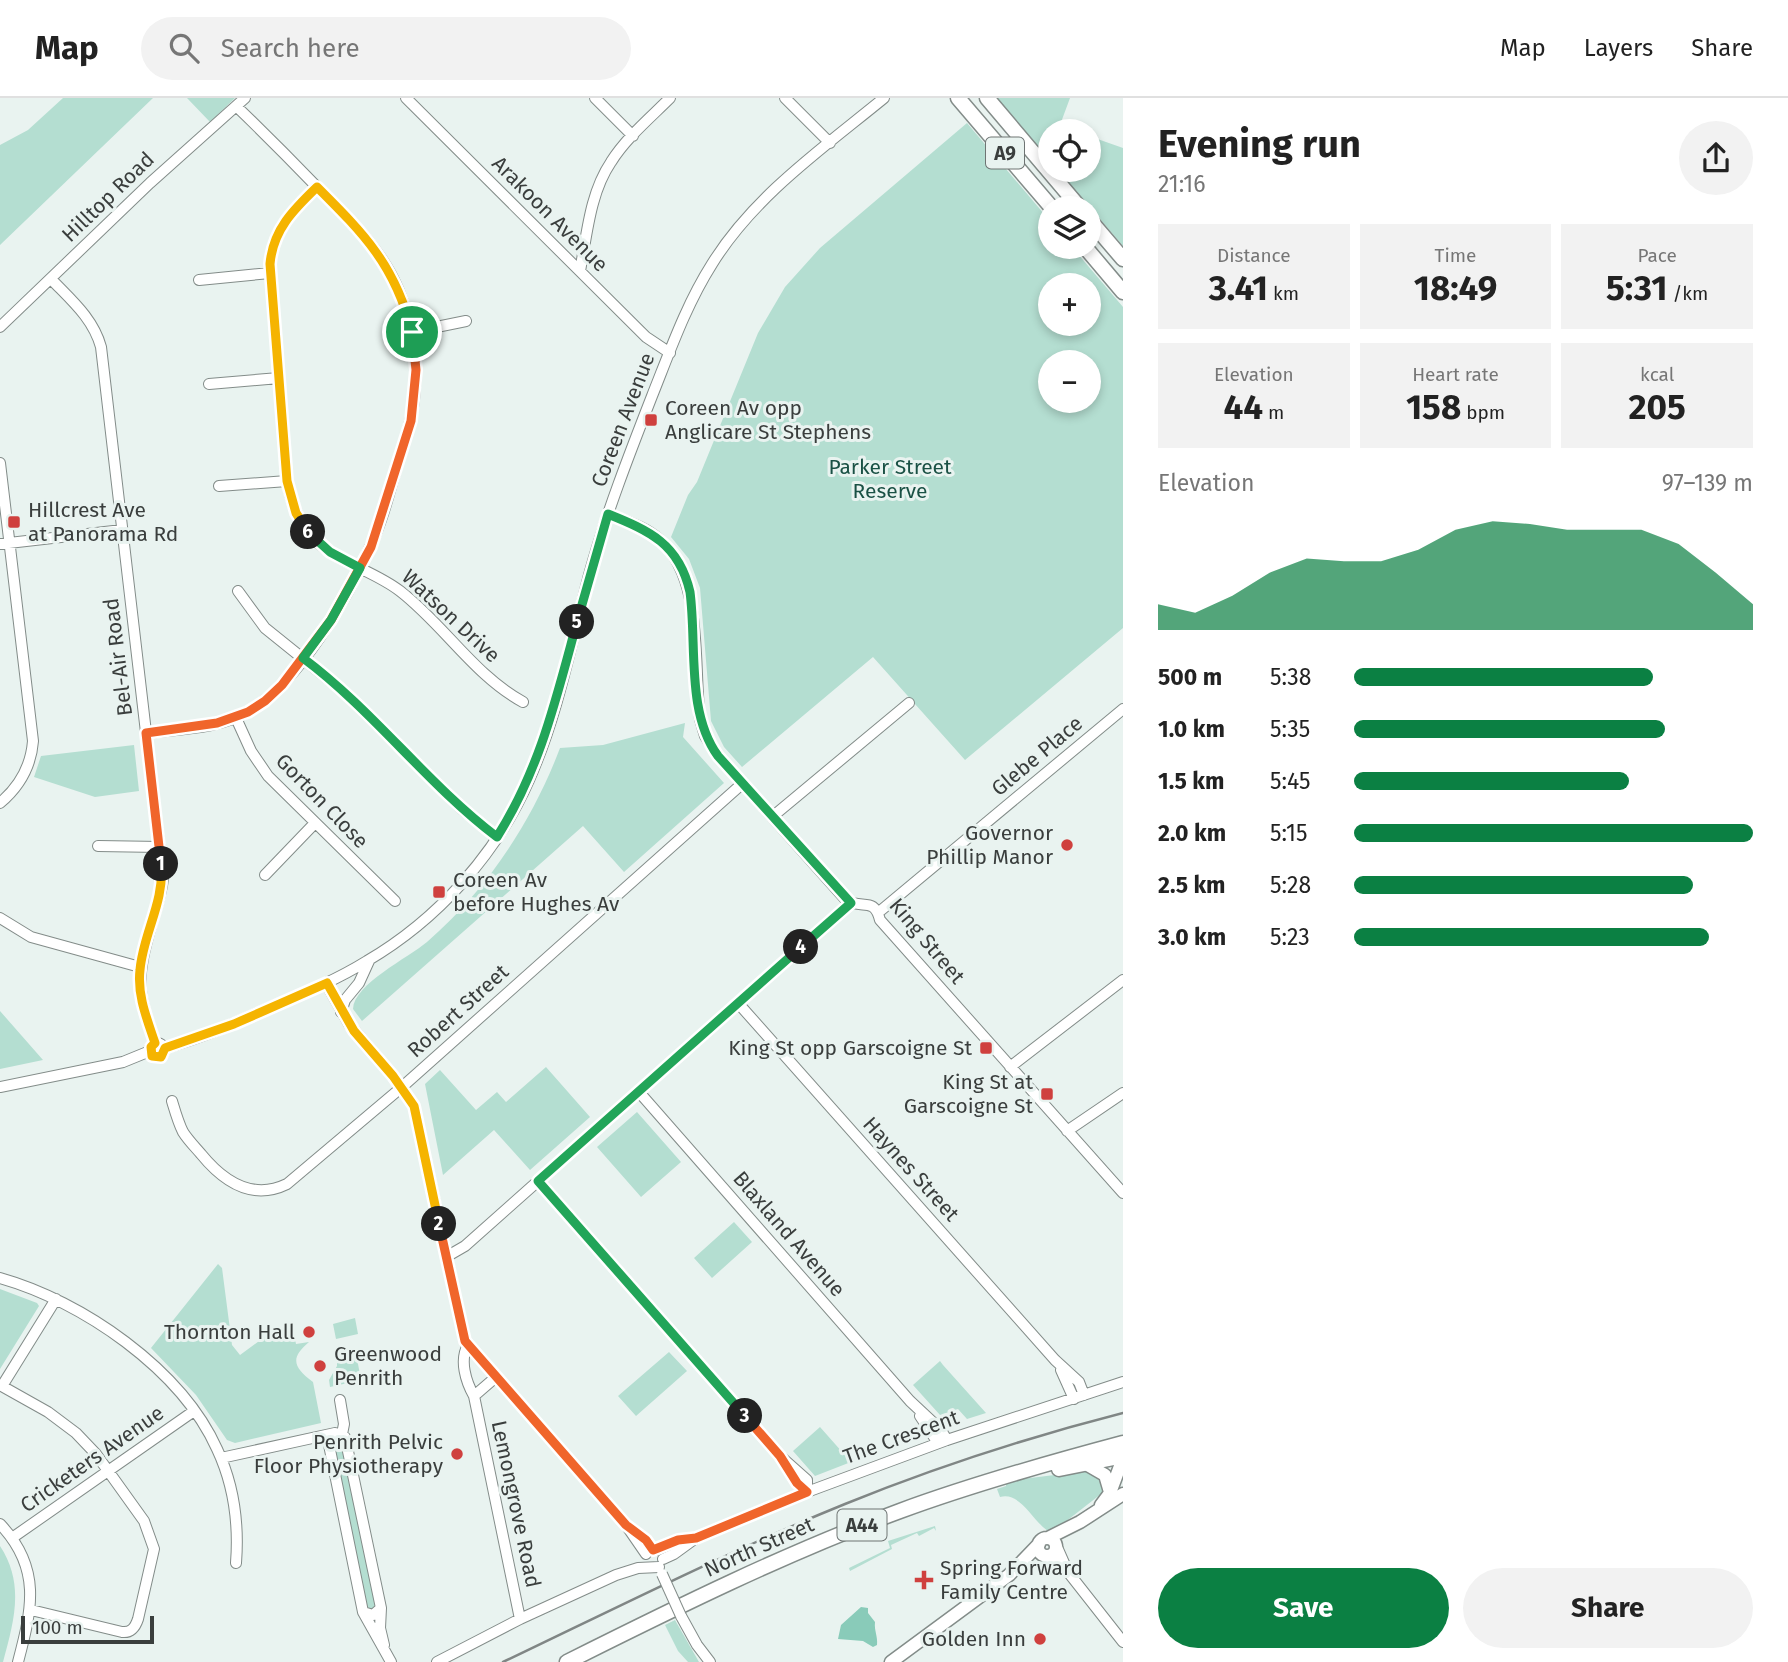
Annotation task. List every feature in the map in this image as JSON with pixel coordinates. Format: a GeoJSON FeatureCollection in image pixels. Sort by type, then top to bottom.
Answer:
{"type":"FeatureCollection","features":[{"type":"Feature","properties":{"kind":"highway","name":"A9"},"geometry":{"type":"LineString","coordinates":[[958,98],[1042,196]]}},
{"type":"Feature","properties":{"kind":"highway","name":"A9"},"geometry":{"type":"LineString","coordinates":[[987,98],[1070,196]]}},
{"type":"Feature","properties":{"kind":"highway"},"geometry":{"type":"LineString","coordinates":[[1101,233],[1123,259]]}},
{"type":"Feature","properties":{"kind":"highway"},"geometry":{"type":"LineString","coordinates":[[1095,259],[1123,292]]}},
{"type":"Feature","properties":{"kind":"highway","name":"North Street"},"geometry":{"type":"LineString","coordinates":[[567,1662],[666,1613],[845,1532],[935,1498],[1042,1464],[1123,1443]]}},
{"type":"Feature","properties":{"kind":"highway","name":"North Street"},"geometry":{"type":"LineString","coordinates":[[1016,1474],[1123,1457]]}},
{"type":"Feature","properties":{"kind":"main road"},"geometry":{"type":"LineString","coordinates":[[891,1662],[1116,1493],[1123,1457]]}},
{"type":"Feature","properties":{"kind":"main road"},"geometry":{"type":"LineString","coordinates":[[1086,1464],[1105,1475],[1116,1493]]}},
{"type":"Feature","properties":{"kind":"main road"},"geometry":{"type":"LineString","coordinates":[[1009,1575],[1052,1555],[1050,1544]]}},
{"type":"Feature","properties":{"kind":"street","name":"Hilltop Road"},"geometry":{"type":"LineString","coordinates":[[0,327],[150,183],[245,98]]}},
{"type":"Feature","properties":{"kind":"street","name":"Arakoon Avenue"},"geometry":{"type":"LineString","coordinates":[[406,98],[646,337],[670,353]]}},
{"type":"Feature","properties":{"kind":"street"},"geometry":{"type":"LineString","coordinates":[[595,98],[633,136]]}},
{"type":"Feature","properties":{"kind":"street"},"geometry":{"type":"LineString","coordinates":[[580,271],[600,181],[616,154],[670,98]]}},
{"type":"Feature","properties":{"kind":"street"},"geometry":{"type":"LineString","coordinates":[[785,98],[830,143]]}},
{"type":"Feature","properties":{"kind":"street","name":"Coreen Avenue"},"geometry":{"type":"LineString","coordinates":[[0,1087],[122,1062],[157,1048],[221,1029],[327,983],[370,960],[407,935],[463,882],[497,837],[519,800],[540,753],[608,514],[696,290],[729,240],[772,192],[884,98]]}},
{"type":"Feature","properties":{"kind":"street"},"geometry":{"type":"LineString","coordinates":[[146,733],[236,718],[265,701],[282,685],[331,620],[360,568],[381,520],[412,414],[416,370],[412,332],[399,290],[378,253],[365,235],[236,106]]}},
{"type":"Feature","properties":{"kind":"street","name":"Watson Drive"},"geometry":{"type":"LineString","coordinates":[[317,187],[288,216],[279,230],[271,254],[270,273],[287,481],[296,513],[310,534],[330,552],[392,585],[409,598],[494,683],[523,702]]}},
{"type":"Feature","properties":{"kind":"street"},"geometry":{"type":"LineString","coordinates":[[199,280],[270,273]]}},
{"type":"Feature","properties":{"kind":"street","name":"Bel-Air Road"},"geometry":{"type":"LineString","coordinates":[[51,279],[84,313],[99,340],[160,847],[162,882],[140,967],[141,998],[157,1048]]}},
{"type":"Feature","properties":{"kind":"street"},"geometry":{"type":"LineString","coordinates":[[412,332],[466,321]]}},
{"type":"Feature","properties":{"kind":"street"},"geometry":{"type":"LineString","coordinates":[[209,384],[279,377]]}},
{"type":"Feature","properties":{"kind":"street"},"geometry":{"type":"LineString","coordinates":[[0,463],[5,544],[33,741],[31,758],[23,777],[0,803]]}},
{"type":"Feature","properties":{"kind":"street"},"geometry":{"type":"LineString","coordinates":[[219,486],[287,481]]}},
{"type":"Feature","properties":{"kind":"street","name":"King Street"},"geometry":{"type":"LineString","coordinates":[[608,514],[653,535],[671,551],[681,568],[691,599],[698,709],[702,727],[714,750],[851,903],[872,905],[879,912],[880,920],[1123,1193]]}},
{"type":"Feature","properties":{"kind":"street"},"geometry":{"type":"LineString","coordinates":[[5,544],[122,530]]}},
{"type":"Feature","properties":{"kind":"street"},"geometry":{"type":"LineString","coordinates":[[238,591],[265,628],[351,698],[470,816],[497,837]]}},
{"type":"Feature","properties":{"kind":"street"},"geometry":{"type":"LineString","coordinates":[[772,817],[909,703]]}},
{"type":"Feature","properties":{"kind":"street","name":"Glebe Place"},"geometry":{"type":"LineString","coordinates":[[879,912],[1123,709]]}},
{"type":"Feature","properties":{"kind":"street","name":"Gorton Close"},"geometry":{"type":"LineString","coordinates":[[236,718],[262,768],[395,901]]}},
{"type":"Feature","properties":{"kind":"street","name":"Robert Street"},"geometry":{"type":"LineString","coordinates":[[172,1101],[184,1134],[215,1171],[227,1181],[244,1188],[267,1191],[281,1188],[402,1087],[743,783]]}},
{"type":"Feature","properties":{"kind":"street"},"geometry":{"type":"LineString","coordinates":[[265,875],[315,822]]}},
{"type":"Feature","properties":{"kind":"street"},"geometry":{"type":"LineString","coordinates":[[98,846],[160,847]]}},
{"type":"Feature","properties":{"kind":"street"},"geometry":{"type":"LineString","coordinates":[[446,1257],[465,1246],[851,903]]}},
{"type":"Feature","properties":{"kind":"street"},"geometry":{"type":"LineString","coordinates":[[0,918],[23,934],[140,967]]}},
{"type":"Feature","properties":{"kind":"street"},"geometry":{"type":"LineString","coordinates":[[341,1012],[345,1000],[359,983],[370,960]]}},
{"type":"Feature","properties":{"kind":"street"},"geometry":{"type":"LineString","coordinates":[[1010,1067],[1123,980]]}},
{"type":"Feature","properties":{"kind":"street","name":"Lemongrove Road"},"geometry":{"type":"LineString","coordinates":[[327,983],[354,1031],[402,1087],[416,1112],[463,1337],[468,1345],[463,1358],[468,1387],[474,1396],[520,1619]]}},
{"type":"Feature","properties":{"kind":"street","name":"Haynes Street"},"geometry":{"type":"LineString","coordinates":[[738,1003],[1055,1360],[1079,1397]]}},
{"type":"Feature","properties":{"kind":"street","name":"Blaxland Avenue"},"geometry":{"type":"LineString","coordinates":[[639,1092],[910,1401],[942,1442]]}},
{"type":"Feature","properties":{"kind":"street"},"geometry":{"type":"LineString","coordinates":[[1067,1131],[1123,1093]]}},
{"type":"Feature","properties":{"kind":"street"},"geometry":{"type":"LineString","coordinates":[[538,1181],[780,1456],[797,1483],[807,1492]]}},
{"type":"Feature","properties":{"kind":"street"},"geometry":{"type":"LineString","coordinates":[[0,1278],[56,1299],[91,1318],[138,1352],[194,1411],[221,1458],[230,1484],[237,1520],[236,1563]]}},
{"type":"Feature","properties":{"kind":"street"},"geometry":{"type":"LineString","coordinates":[[31,1610],[130,1632],[135,1627],[154,1549],[144,1521],[87,1444],[66,1425],[1,1385],[56,1299]]}},
{"type":"Feature","properties":{"kind":"street"},"geometry":{"type":"LineString","coordinates":[[468,1345],[655,1560],[681,1616],[710,1662]]}},
{"type":"Feature","properties":{"kind":"street","name":"Lemongrove Road"},"geometry":{"type":"LineString","coordinates":[[474,1396],[496,1377]]}},
{"type":"Feature","properties":{"kind":"street","name":"The Crescent"},"geometry":{"type":"LineString","coordinates":[[437,1662],[520,1619],[655,1560],[696,1538],[807,1492],[942,1442],[1123,1382]]}},
{"type":"Feature","properties":{"kind":"street"},"geometry":{"type":"LineString","coordinates":[[340,1401],[344,1424],[342,1434],[347,1441],[381,1608],[380,1634],[388,1657]]}},
{"type":"Feature","properties":{"kind":"street","name":"Cricketers Avenue"},"geometry":{"type":"LineString","coordinates":[[12,1538],[194,1411]]}},
{"type":"Feature","properties":{"kind":"street"},"geometry":{"type":"LineString","coordinates":[[221,1458],[342,1434]]}},
{"type":"Feature","properties":{"kind":"street"},"geometry":{"type":"LineString","coordinates":[[327,1435],[363,1612],[388,1657]]}},
{"type":"Feature","properties":{"kind":"street"},"geometry":{"type":"LineString","coordinates":[[0,1524],[12,1538],[29,1576],[31,1610],[18,1662]]}},
{"type":"Feature","properties":{"kind":"street"},"geometry":{"type":"LineString","coordinates":[[1050,1544],[1068,1572],[1123,1642]]}},
{"type":"Feature","properties":{"kind":"street"},"geometry":{"type":"LineString","coordinates":[[1046,1556],[1068,1572]]}},
{"type":"Feature","properties":{"kind":"street"},"geometry":{"type":"LineString","coordinates":[[363,1612],[373,1615],[381,1608]]}},
{"type":"Feature","properties":{"kind":"green space"},"geometry":{"type":"Polygon","coordinates":[[[63,98],[153,98],[0,245],[0,145],[28,130],[63,98]]]}},
{"type":"Feature","properties":{"kind":"green space"},"geometry":{"type":"Polygon","coordinates":[[[187,98],[235,98],[210,122],[187,98]]]}},
{"type":"Feature","properties":{"kind":"green space"},"geometry":{"type":"Polygon","coordinates":[[[997,98],[1070,98],[1062,119],[1038,119],[1038,147],[997,98]]]}},
{"type":"Feature","properties":{"kind":"green space","name":"Parker Street Reserve"},"geometry":{"type":"Polygon","coordinates":[[[967,123],[1038,207],[1038,259],[1082,259],[1094,273],[1038,273],[1038,336],[1101,336],[1101,281],[1123,307],[1123,628],[965,760],[873,657],[742,767],[724,747],[711,721],[700,588],[689,559],[671,537],[688,495],[697,482],[758,333],[785,287],[820,248],[967,123]]]}},
{"type":"Feature","properties":{"kind":"green space"},"geometry":{"type":"Polygon","coordinates":[[[1101,140],[1123,148],[1123,246],[1101,220],[1101,196],[1080,196],[1068,182],[1101,182],[1101,140]]]}},
{"type":"Feature","properties":{"kind":"green space"},"geometry":{"type":"Polygon","coordinates":[[[685,723],[683,737],[724,783],[624,872],[583,826],[362,1021],[353,1009],[362,990],[427,942],[449,922],[488,877],[506,853],[536,802],[560,748],[603,745],[685,723]]]}},
{"type":"Feature","properties":{"kind":"green space"},"geometry":{"type":"Polygon","coordinates":[[[134,745],[139,791],[95,797],[34,777],[41,756],[134,745]]]}},
{"type":"Feature","properties":{"kind":"green space"},"geometry":{"type":"Polygon","coordinates":[[[0,1011],[43,1060],[0,1069],[0,1011]]]}},
{"type":"Feature","properties":{"kind":"green space"},"geometry":{"type":"Polygon","coordinates":[[[546,1067],[590,1117],[530,1170],[494,1130],[443,1175],[425,1084],[440,1070],[476,1110],[497,1092],[506,1102],[546,1067]]]}},
{"type":"Feature","properties":{"kind":"green space"},"geometry":{"type":"Polygon","coordinates":[[[637,1112],[681,1162],[641,1197],[597,1147],[637,1112]]]}},
{"type":"Feature","properties":{"kind":"green space"},"geometry":{"type":"Polygon","coordinates":[[[734,1222],[752,1242],[712,1278],[694,1258],[734,1222]]]}},
{"type":"Feature","properties":{"kind":"green space"},"geometry":{"type":"Polygon","coordinates":[[[218,1264],[222,1268],[232,1345],[240,1355],[273,1331],[292,1325],[296,1344],[309,1342],[299,1353],[296,1362],[301,1372],[313,1382],[321,1423],[235,1443],[227,1440],[196,1395],[151,1348],[218,1264]]]}},
{"type":"Feature","properties":{"kind":"green space"},"geometry":{"type":"Polygon","coordinates":[[[0,1289],[39,1306],[0,1369],[0,1289]]]}},
{"type":"Feature","properties":{"kind":"green space"},"geometry":{"type":"Polygon","coordinates":[[[355,1318],[358,1334],[336,1339],[333,1324],[355,1318]]]}},
{"type":"Feature","properties":{"kind":"green space"},"geometry":{"type":"Polygon","coordinates":[[[355,1348],[361,1380],[330,1387],[329,1380],[337,1366],[337,1352],[355,1348]]]}},
{"type":"Feature","properties":{"kind":"green space"},"geometry":{"type":"Polygon","coordinates":[[[669,1352],[687,1371],[636,1416],[618,1396],[669,1352]]]}},
{"type":"Feature","properties":{"kind":"green space"},"geometry":{"type":"Polygon","coordinates":[[[940,1361],[986,1413],[967,1419],[958,1409],[940,1415],[913,1385],[940,1361]]]}},
{"type":"Feature","properties":{"kind":"green space"},"geometry":{"type":"Polygon","coordinates":[[[820,1427],[851,1462],[815,1476],[793,1451],[820,1427]]]}},
{"type":"Feature","properties":{"kind":"green space"},"geometry":{"type":"Polygon","coordinates":[[[342,1442],[377,1605],[372,1610],[366,1607],[334,1444],[342,1442]]]}},
{"type":"Feature","properties":{"kind":"green space"},"geometry":{"type":"Polygon","coordinates":[[[1087,1471],[1098,1474],[1103,1490],[1101,1494],[1051,1533],[1021,1503],[1007,1496],[1000,1497],[997,1489],[1006,1486],[1006,1481],[1087,1471]]]}},
{"type":"Feature","properties":{"kind":"green space"},"geometry":{"type":"Polygon","coordinates":[[[935,1526],[936,1531],[934,1528],[919,1536],[917,1533],[891,1545],[892,1549],[850,1571],[849,1568],[890,1548],[888,1541],[935,1526]]]}},
{"type":"Feature","properties":{"kind":"green space"},"geometry":{"type":"Polygon","coordinates":[[[0,1546],[13,1574],[15,1589],[11,1632],[3,1662],[0,1662],[0,1546]]]}},
{"type":"Feature","properties":{"kind":"green space"},"geometry":{"type":"Polygon","coordinates":[[[675,1620],[699,1662],[688,1662],[678,1651],[665,1625],[675,1620]]]}},
{"type":"Feature","properties":{"kind":"shaded area"},"geometry":{"type":"Polygon","coordinates":[[[861,1607],[868,1608],[868,1613],[875,1622],[877,1645],[873,1647],[863,1641],[838,1639],[841,1625],[861,1607]]]}},
{"type":"Feature","properties":{"kind":"railway"},"geometry":{"type":"LineString","coordinates":[[503,1662],[716,1560],[845,1504],[983,1454],[1123,1413]]}},
{"type":"Feature","properties":{"kind":"place","name":"Coreen Av opp Anglicare St Stephens"},"geometry":{"type":"Point","coordinates":[651,420]}},
{"type":"Feature","properties":{"kind":"place","name":"Hillcrest Ave at Panorama Rd"},"geometry":{"type":"Point","coordinates":[14,522]}},
{"type":"Feature","properties":{"kind":"place","name":"Governor Phillip Manor"},"geometry":{"type":"Point","coordinates":[1067,845]}},
{"type":"Feature","properties":{"kind":"place","name":"Coreen Av before Hughes Av"},"geometry":{"type":"Point","coordinates":[439,892]}},
{"type":"Feature","properties":{"kind":"place","name":"King St opp Garscoigne St"},"geometry":{"type":"Point","coordinates":[986,1048]}},
{"type":"Feature","properties":{"kind":"place","name":"King St at Garscoigne St"},"geometry":{"type":"Point","coordinates":[1047,1094]}},
{"type":"Feature","properties":{"kind":"place","name":"Thornton Hall"},"geometry":{"type":"Point","coordinates":[309,1332]}},
{"type":"Feature","properties":{"kind":"place","name":"Greenwood Penrith"},"geometry":{"type":"Point","coordinates":[320,1366]}},
{"type":"Feature","properties":{"kind":"place","name":"Penrith Pelvic Floor Physiotherapy"},"geometry":{"type":"Point","coordinates":[457,1454]}},
{"type":"Feature","properties":{"kind":"place","name":"Spring Forward Family Centre"},"geometry":{"type":"Point","coordinates":[924,1580]}},
{"type":"Feature","properties":{"kind":"place","name":"Golden Inn"},"geometry":{"type":"Point","coordinates":[1040,1639]}},
{"type":"Feature","properties":{"kind":"route"},"geometry":{"type":"LineString","coordinates":[[412,332],[399,290],[378,253],[365,235],[317,187],[284,221],[271,254],[287,481],[296,513],[310,534],[330,552],[360,568],[331,620],[303,658],[351,698],[470,816],[497,837],[519,800],[540,753],[608,514],[640,527],[671,551],[685,575],[691,599],[699,719],[705,736],[718,756],[851,903],[538,1181],[780,1456],[797,1483],[807,1492],[696,1538],[678,1540],[656,1550],[626,1525],[465,1341],[414,1106],[393,1076],[354,1031],[327,983],[234,1024],[165,1048],[161,1057],[152,1056],[150,1051],[155,1043],[141,998],[140,967],[163,878],[146,733],[217,723],[248,712],[282,685],[331,620],[341,603],[360,568],[371,547],[411,421],[416,370],[412,332]]}}]}
